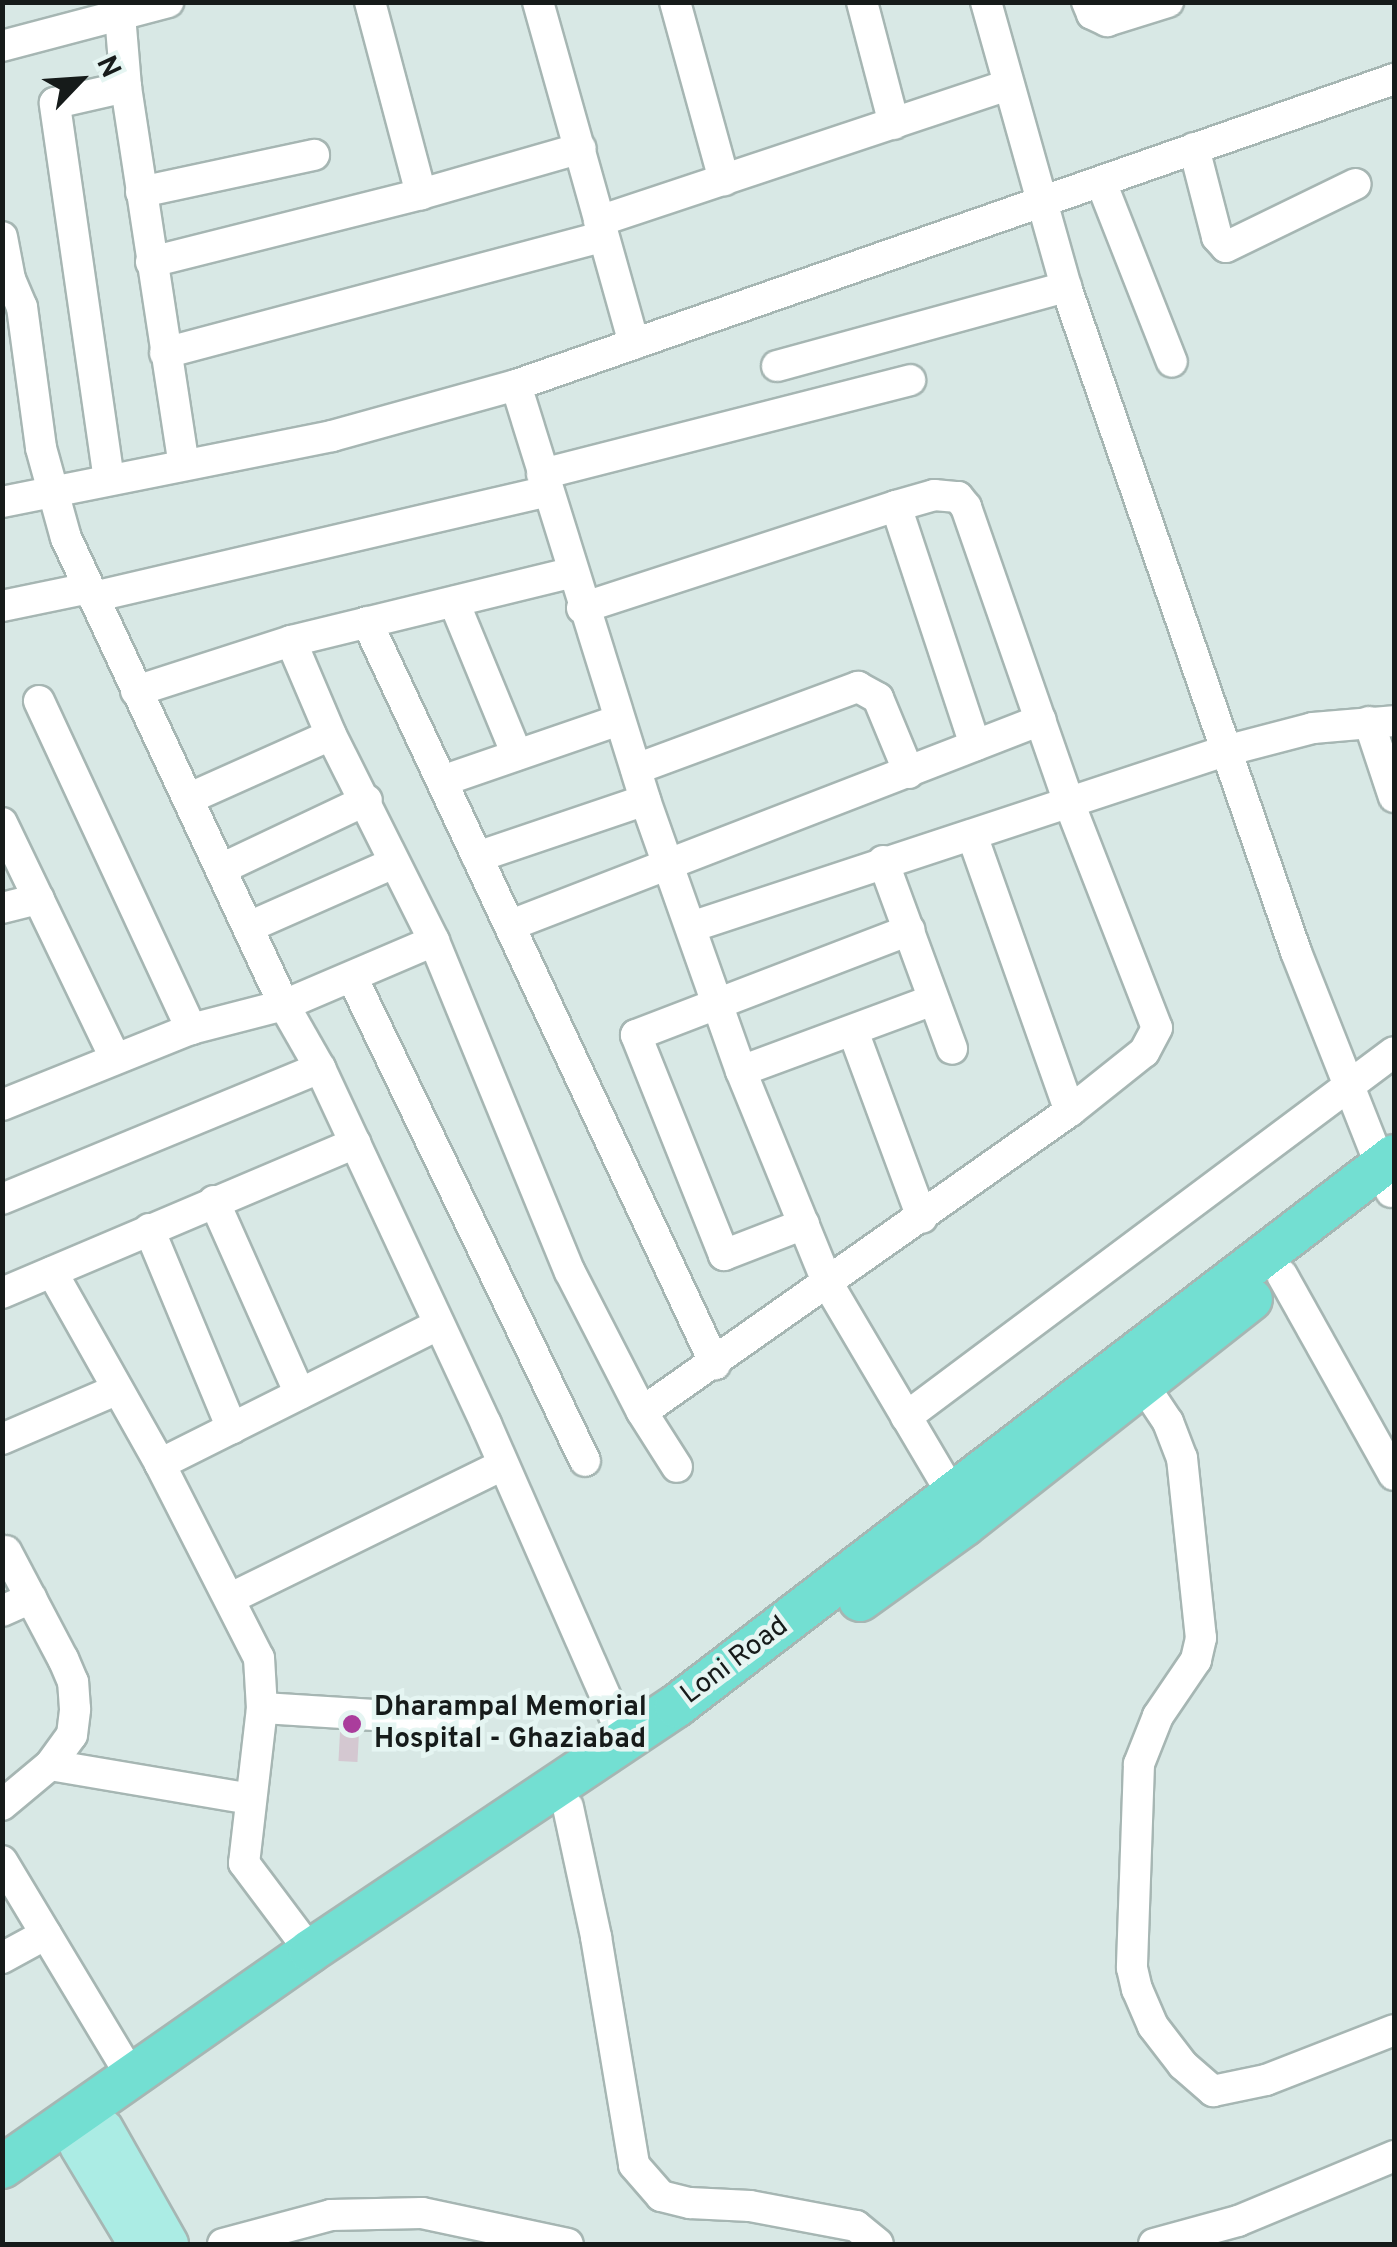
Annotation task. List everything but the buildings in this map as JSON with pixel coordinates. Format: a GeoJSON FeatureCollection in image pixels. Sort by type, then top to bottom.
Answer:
{"type":"FeatureCollection","features":[{"type":"Feature","properties":{"kind":"highway","name":"Loni Road"},"geometry":{"type":"LineString","coordinates":[[2,2167],[310,1951],[625,1741],[952,1494],[1282,1275],[1390,1176]]}},
{"type":"Feature","properties":{"kind":"highway","name":"Loni Road"},"geometry":{"type":"LineString","coordinates":[[2,2198],[568,1806],[964,1525],[1134,1371],[1390,1176]]}},
{"type":"Feature","properties":{"kind":"main road"},"geometry":{"type":"LineString","coordinates":[[91,2137],[138,2244]]}},
{"type":"Feature","properties":{"kind":"main road"},"geometry":{"type":"LineString","coordinates":[[91,2137],[170,2244]]}},
{"type":"Feature","properties":{"kind":"street"},"geometry":{"type":"LineString","coordinates":[[2,46],[168,2]]}},
{"type":"Feature","properties":{"kind":"street"},"geometry":{"type":"LineString","coordinates":[[370,2],[420,194]]}},
{"type":"Feature","properties":{"kind":"street"},"geometry":{"type":"LineString","coordinates":[[538,2],[634,344]]}},
{"type":"Feature","properties":{"kind":"street"},"geometry":{"type":"LineString","coordinates":[[675,2],[724,180]]}},
{"type":"Feature","properties":{"kind":"street"},"geometry":{"type":"LineString","coordinates":[[862,2],[894,124]]}},
{"type":"Feature","properties":{"kind":"street"},"geometry":{"type":"LineString","coordinates":[[986,2],[1066,287],[1225,751],[1348,1088],[1390,1176]]}},
{"type":"Feature","properties":{"kind":"street"},"geometry":{"type":"LineString","coordinates":[[1088,2],[1092,14],[1108,21],[1168,2]]}},
{"type":"Feature","properties":{"kind":"street"},"geometry":{"type":"LineString","coordinates":[[120,15],[126,88],[184,464]]}},
{"type":"Feature","properties":{"kind":"street"},"geometry":{"type":"LineString","coordinates":[[2,502],[332,436],[516,385],[1394,79]]}},
{"type":"Feature","properties":{"kind":"street"},"geometry":{"type":"LineString","coordinates":[[165,353],[600,229],[724,180],[1008,86]]}},
{"type":"Feature","properties":{"kind":"street"},"geometry":{"type":"LineString","coordinates":[[110,480],[55,103],[126,88]]}},
{"type":"Feature","properties":{"kind":"street"},"geometry":{"type":"LineString","coordinates":[[152,262],[420,194],[581,148]]}},
{"type":"Feature","properties":{"kind":"street"},"geometry":{"type":"LineString","coordinates":[[1194,148],[1217,237],[1226,247],[1356,184]]}},
{"type":"Feature","properties":{"kind":"street"},"geometry":{"type":"LineString","coordinates":[[141,192],[314,155]]}},
{"type":"Feature","properties":{"kind":"street"},"geometry":{"type":"LineString","coordinates":[[1100,182],[1172,362]]}},
{"type":"Feature","properties":{"kind":"street"},"geometry":{"type":"LineString","coordinates":[[2,238],[6,280],[22,307],[51,492],[91,592],[224,868],[284,1005],[320,1068],[439,1324],[625,1741]]}},
{"type":"Feature","properties":{"kind":"street"},"geometry":{"type":"LineString","coordinates":[[777,366],[1066,287]]}},
{"type":"Feature","properties":{"kind":"street"},"geometry":{"type":"LineString","coordinates":[[2,606],[91,592],[545,482],[910,380]]}},
{"type":"Feature","properties":{"kind":"street"},"geometry":{"type":"LineString","coordinates":[[516,385],[582,608],[741,1071],[828,1284],[952,1494]]}},
{"type":"Feature","properties":{"kind":"street"},"geometry":{"type":"LineString","coordinates":[[582,608],[896,506],[946,494],[958,497],[966,507],[1070,805],[1157,1028],[1144,1052],[1070,1111],[642,1412]]}},
{"type":"Feature","properties":{"kind":"street"},"geometry":{"type":"LineString","coordinates":[[896,506],[976,746]]}},
{"type":"Feature","properties":{"kind":"street"},"geometry":{"type":"LineString","coordinates":[[136,691],[291,641],[572,573]]}},
{"type":"Feature","properties":{"kind":"street"},"geometry":{"type":"LineString","coordinates":[[454,602],[517,756]]}},
{"type":"Feature","properties":{"kind":"street"},"geometry":{"type":"LineString","coordinates":[[367,622],[715,1364]]}},
{"type":"Feature","properties":{"kind":"street"},"geometry":{"type":"LineString","coordinates":[[291,641],[331,735],[368,800],[434,941],[570,1272],[642,1412],[677,1467]]}},
{"type":"Feature","properties":{"kind":"street"},"geometry":{"type":"LineString","coordinates":[[636,769],[858,688],[878,698],[908,773]]}},
{"type":"Feature","properties":{"kind":"street"},"geometry":{"type":"LineString","coordinates":[[39,701],[191,1029]]}},
{"type":"Feature","properties":{"kind":"street"},"geometry":{"type":"LineString","coordinates":[[442,782],[619,720]]}},
{"type":"Feature","properties":{"kind":"street"},"geometry":{"type":"LineString","coordinates":[[510,925],[1041,720]]}},
{"type":"Feature","properties":{"kind":"street"},"geometry":{"type":"LineString","coordinates":[[690,927],[1225,751],[1314,728],[1382,721],[1394,797]]}},
{"type":"Feature","properties":{"kind":"street"},"geometry":{"type":"LineString","coordinates":[[190,798],[331,735]]}},
{"type":"Feature","properties":{"kind":"street"},"geometry":{"type":"LineString","coordinates":[[224,868],[368,800]]}},
{"type":"Feature","properties":{"kind":"street"},"geometry":{"type":"LineString","coordinates":[[477,858],[645,800]]}},
{"type":"Feature","properties":{"kind":"street"},"geometry":{"type":"LineString","coordinates":[[3,826],[114,1058]]}},
{"type":"Feature","properties":{"kind":"street"},"geometry":{"type":"LineString","coordinates":[[972,835],[1070,1111]]}},
{"type":"Feature","properties":{"kind":"street"},"geometry":{"type":"LineString","coordinates":[[883,861],[952,1049]]}},
{"type":"Feature","properties":{"kind":"street"},"geometry":{"type":"LineString","coordinates":[[251,926],[394,862]]}},
{"type":"Feature","properties":{"kind":"street"},"geometry":{"type":"LineString","coordinates":[[2,908],[39,899]]}},
{"type":"Feature","properties":{"kind":"street"},"geometry":{"type":"LineString","coordinates":[[804,1224],[724,1256],[636,1035],[910,930]]}},
{"type":"Feature","properties":{"kind":"street"},"geometry":{"type":"LineString","coordinates":[[2,1105],[191,1029],[284,1005],[434,941]]}},
{"type":"Feature","properties":{"kind":"street"},"geometry":{"type":"LineString","coordinates":[[352,977],[585,1460]]}},
{"type":"Feature","properties":{"kind":"street"},"geometry":{"type":"LineString","coordinates":[[741,1071],[934,1000]]}},
{"type":"Feature","properties":{"kind":"street"},"geometry":{"type":"LineString","coordinates":[[854,1030],[922,1218]]}},
{"type":"Feature","properties":{"kind":"street"},"geometry":{"type":"LineString","coordinates":[[906,1417],[1394,1052]]}},
{"type":"Feature","properties":{"kind":"street"},"geometry":{"type":"LineString","coordinates":[[2,1198],[320,1068]]}},
{"type":"Feature","properties":{"kind":"street"},"geometry":{"type":"LineString","coordinates":[[2,1293],[354,1142]]}},
{"type":"Feature","properties":{"kind":"street"},"geometry":{"type":"LineString","coordinates":[[214,1200],[300,1394]]}},
{"type":"Feature","properties":{"kind":"street"},"geometry":{"type":"LineString","coordinates":[[149,1229],[232,1428]]}},
{"type":"Feature","properties":{"kind":"street"},"geometry":{"type":"LineString","coordinates":[[52,1272],[160,1464],[259,1658],[262,1708],[244,1864],[310,1951]]}},
{"type":"Feature","properties":{"kind":"street"},"geometry":{"type":"LineString","coordinates":[[1282,1275],[1394,1475]]}},
{"type":"Feature","properties":{"kind":"street"},"geometry":{"type":"LineString","coordinates":[[160,1464],[439,1324]]}},
{"type":"Feature","properties":{"kind":"street"},"geometry":{"type":"LineString","coordinates":[[1134,1371],[1168,1422],[1182,1458],[1200,1638],[1196,1660],[1152,1726],[1138,1764],[1132,1968],[1136,1989],[1153,2026],[1184,2065],[1213,2091],[1266,2080],[1394,2030]]}},
{"type":"Feature","properties":{"kind":"street"},"geometry":{"type":"LineString","coordinates":[[2,1439],[116,1390]]}},
{"type":"Feature","properties":{"kind":"street"},"geometry":{"type":"LineString","coordinates":[[231,1598],[503,1465]]}},
{"type":"Feature","properties":{"kind":"street"},"geometry":{"type":"LineString","coordinates":[[2,1805],[50,1765],[72,1734],[72,1682],[6,1551]]}},
{"type":"Feature","properties":{"kind":"street"},"geometry":{"type":"LineString","coordinates":[[2,1612],[31,1598]]}},
{"type":"Feature","properties":{"kind":"street"},"geometry":{"type":"LineString","coordinates":[[262,1708],[467,1721]]}},
{"type":"Feature","properties":{"kind":"street"},"geometry":{"type":"LineString","coordinates":[[50,1765],[250,1799]]}},
{"type":"Feature","properties":{"kind":"street"},"geometry":{"type":"LineString","coordinates":[[568,1806],[596,1937],[634,2165],[661,2196],[690,2203],[750,2206],[856,2226],[878,2244]]}},
{"type":"Feature","properties":{"kind":"street"},"geometry":{"type":"LineString","coordinates":[[5,1870],[132,2076]]}},
{"type":"Feature","properties":{"kind":"street"},"geometry":{"type":"LineString","coordinates":[[2,1958],[46,1934]]}},
{"type":"Feature","properties":{"kind":"street"},"geometry":{"type":"LineString","coordinates":[[1154,2244],[1238,2221],[1394,2156]]}},
{"type":"Feature","properties":{"kind":"street"},"geometry":{"type":"LineString","coordinates":[[223,2244],[331,2215],[422,2213],[475,2234],[568,2244]]}},
{"type":"Feature","properties":{"kind":"place","name":"Dharampal Memorial Hospital - Ghaziabad"},"geometry":{"type":"Point","coordinates":[352,1724]}}]}
